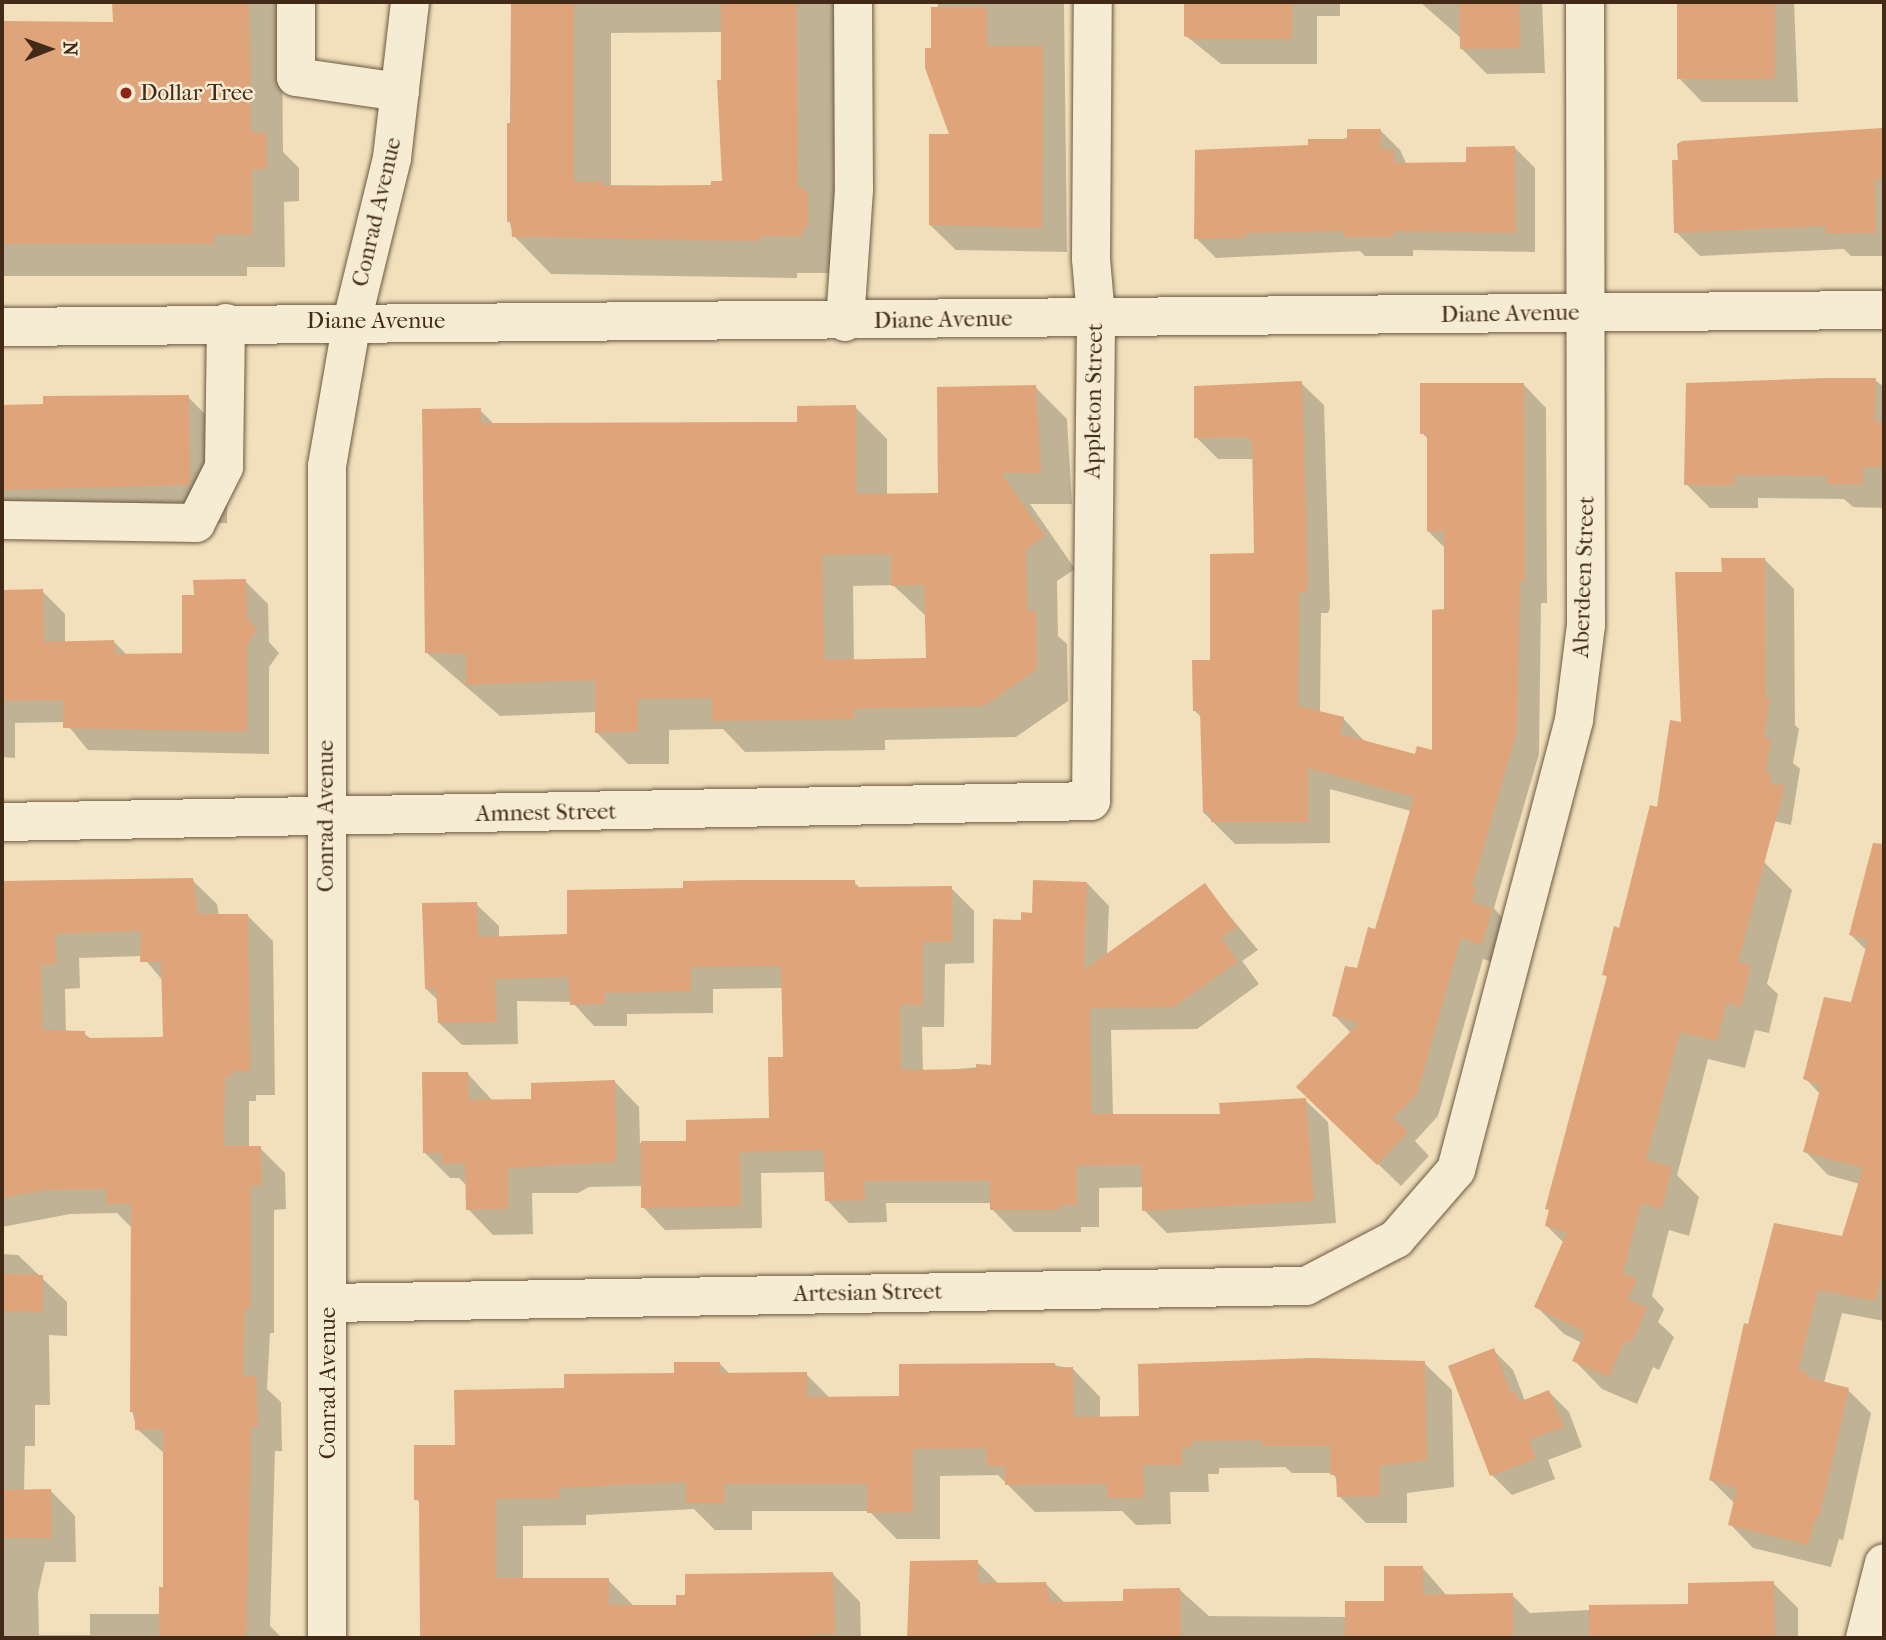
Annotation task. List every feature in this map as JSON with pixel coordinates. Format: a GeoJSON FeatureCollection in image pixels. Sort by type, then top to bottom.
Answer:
{"type":"FeatureCollection","features":[{"type":"Feature","properties":{"kind":"street"},"geometry":{"type":"LineString","coordinates":[[296,2],[296,77],[400,92]]}},
{"type":"Feature","properties":{"kind":"street","name":"Conrad Avenue"},"geometry":{"type":"LineString","coordinates":[[327,1638],[327,466],[352,321],[392,158],[410,2]]}},
{"type":"Feature","properties":{"kind":"street"},"geometry":{"type":"LineString","coordinates":[[845,322],[853,190],[853,2]]}},
{"type":"Feature","properties":{"kind":"street","name":"Appleton Street"},"geometry":{"type":"LineString","coordinates":[[1091,801],[1096,317],[1091,259],[1093,2]]}},
{"type":"Feature","properties":{"kind":"street","name":"Aberdeen Street"},"geometry":{"type":"LineString","coordinates":[[1395,1239],[1456,1170],[1574,720],[1586,625],[1588,313],[1585,2]]}},
{"type":"Feature","properties":{"kind":"street","name":"Diane Avenue"},"geometry":{"type":"LineString","coordinates":[[2,327],[352,321],[845,322],[1096,317],[1884,310]]}},
{"type":"Feature","properties":{"kind":"street"},"geometry":{"type":"LineString","coordinates":[[2,520],[196,523],[224,467],[226,323]]}},
{"type":"Feature","properties":{"kind":"street","name":"Amnest Street"},"geometry":{"type":"LineString","coordinates":[[2,821],[325,818],[1091,801]]}},
{"type":"Feature","properties":{"kind":"street","name":"Artesian Street"},"geometry":{"type":"LineString","coordinates":[[328,1303],[1306,1286],[1395,1239]]}},
{"type":"Feature","properties":{"kind":"street"},"geometry":{"type":"LineString","coordinates":[[1865,1638],[1884,1563]]}},
{"type":"Feature","properties":{"kind":"building","name":"Dollar Tree"},"geometry":{"type":"Polygon","coordinates":[[[112,2],[249,2],[251,132],[266,133],[267,168],[252,170],[252,235],[214,234],[214,244],[2,244],[2,21],[113,22],[112,2]]]}},
{"type":"Feature","properties":{"kind":"building"},"geometry":{"type":"Polygon","coordinates":[[[511,2],[574,5],[574,182],[604,182],[604,186],[711,185],[711,181],[722,181],[717,80],[721,80],[721,2],[797,2],[798,186],[808,193],[808,228],[803,228],[802,237],[760,236],[760,241],[512,237],[511,221],[507,222],[507,123],[511,123],[511,2]]]}},
{"type":"Feature","properties":{"kind":"building"},"geometry":{"type":"Polygon","coordinates":[[[1184,2],[1292,2],[1292,39],[1193,39],[1184,36],[1184,2]]]}},
{"type":"Feature","properties":{"kind":"building"},"geometry":{"type":"Polygon","coordinates":[[[1459,2],[1519,2],[1520,48],[1460,49],[1459,2]]]}},
{"type":"Feature","properties":{"kind":"building"},"geometry":{"type":"Polygon","coordinates":[[[1677,2],[1775,2],[1775,79],[1677,79],[1677,2]]]}},
{"type":"Feature","properties":{"kind":"building"},"geometry":{"type":"Polygon","coordinates":[[[931,7],[987,7],[987,46],[1043,46],[1042,228],[929,225],[929,134],[949,134],[925,68],[925,48],[931,48],[931,7]]]}},
{"type":"Feature","properties":{"kind":"building"},"geometry":{"type":"Polygon","coordinates":[[[1882,128],[1882,179],[1875,179],[1876,233],[1826,234],[1826,226],[1674,233],[1672,160],[1678,160],[1677,144],[1682,141],[1882,128]]]}},
{"type":"Feature","properties":{"kind":"building"},"geometry":{"type":"Polygon","coordinates":[[[1347,129],[1381,129],[1381,149],[1394,150],[1394,163],[1466,162],[1466,147],[1515,146],[1516,233],[1394,231],[1394,237],[1344,237],[1344,231],[1246,233],[1245,238],[1194,239],[1195,150],[1308,145],[1308,139],[1347,139],[1347,129]]]}},
{"type":"Feature","properties":{"kind":"building"},"geometry":{"type":"Polygon","coordinates":[[[1876,378],[1875,422],[1884,422],[1884,467],[1863,467],[1863,485],[1827,484],[1827,476],[1735,475],[1735,485],[1684,485],[1686,383],[1876,378]]]}},
{"type":"Feature","properties":{"kind":"building"},"geometry":{"type":"Polygon","coordinates":[[[1302,381],[1308,584],[1306,592],[1299,592],[1298,706],[1344,717],[1340,734],[1415,754],[1417,746],[1432,750],[1432,610],[1444,609],[1444,531],[1427,531],[1427,434],[1420,434],[1420,383],[1524,383],[1525,581],[1520,581],[1517,731],[1472,887],[1476,888],[1472,903],[1492,908],[1482,945],[1461,938],[1417,1094],[1393,1118],[1408,1132],[1377,1165],[1296,1087],[1359,1023],[1332,1016],[1345,966],[1357,968],[1368,927],[1375,929],[1414,797],[1308,768],[1308,822],[1211,822],[1211,813],[1203,813],[1200,711],[1193,711],[1192,660],[1210,660],[1210,554],[1254,553],[1252,441],[1247,437],[1194,438],[1194,386],[1302,381]]]}},
{"type":"Feature","properties":{"kind":"building"},"geometry":{"type":"Polygon","coordinates":[[[1036,385],[1041,473],[1001,473],[1045,536],[1026,549],[1027,611],[1036,611],[1037,669],[984,706],[854,709],[854,719],[712,721],[712,698],[638,699],[638,732],[595,733],[595,680],[466,685],[466,654],[425,653],[422,409],[481,408],[481,423],[797,422],[797,406],[856,405],[856,494],[938,493],[937,387],[1036,385]],[[891,554],[822,555],[824,660],[926,658],[924,585],[891,586],[891,554]]]}},
{"type":"Feature","properties":{"kind":"building"},"geometry":{"type":"Polygon","coordinates":[[[189,395],[190,485],[2,490],[2,405],[43,404],[43,396],[189,395]]]}},
{"type":"Feature","properties":{"kind":"building"},"geometry":{"type":"Polygon","coordinates":[[[1721,558],[1765,558],[1766,697],[1770,698],[1764,738],[1771,738],[1766,773],[1771,774],[1770,784],[1785,785],[1738,962],[1751,965],[1741,1007],[1727,1003],[1717,1041],[1680,1032],[1646,1160],[1672,1167],[1662,1209],[1641,1203],[1623,1273],[1637,1279],[1628,1300],[1647,1308],[1631,1343],[1625,1340],[1609,1377],[1572,1361],[1585,1332],[1534,1307],[1567,1232],[1545,1226],[1549,1210],[1545,1209],[1607,976],[1602,975],[1614,926],[1619,928],[1650,805],[1657,807],[1670,720],[1681,722],[1675,572],[1722,572],[1721,558]]]}},
{"type":"Feature","properties":{"kind":"building"},"geometry":{"type":"Polygon","coordinates":[[[246,579],[247,618],[257,629],[247,644],[247,732],[63,728],[63,700],[2,701],[2,590],[43,589],[44,642],[114,640],[115,654],[182,653],[182,595],[194,595],[193,580],[246,579]]]}},
{"type":"Feature","properties":{"kind":"building"},"geometry":{"type":"Polygon","coordinates":[[[1873,843],[1884,844],[1884,1265],[1875,1301],[1818,1290],[1798,1370],[1807,1372],[1806,1377],[1849,1388],[1819,1518],[1816,1517],[1808,1545],[1728,1525],[1737,1488],[1709,1480],[1744,1323],[1748,1324],[1774,1223],[1842,1236],[1863,1168],[1803,1152],[1821,1086],[1803,1079],[1824,997],[1851,1002],[1868,940],[1849,935],[1873,843]]]}},
{"type":"Feature","properties":{"kind":"building"},"geometry":{"type":"Polygon","coordinates":[[[193,878],[198,914],[248,914],[250,1071],[232,1071],[232,1077],[225,1077],[224,1146],[261,1146],[262,1185],[250,1186],[250,1309],[245,1309],[243,1376],[256,1376],[258,1427],[251,1427],[246,1638],[159,1638],[159,1587],[163,1587],[163,1429],[135,1430],[135,1412],[130,1412],[131,1204],[106,1204],[106,1189],[44,1190],[2,1198],[2,881],[193,878]],[[141,931],[55,934],[56,964],[41,965],[42,1030],[85,1031],[85,1038],[163,1037],[161,962],[140,962],[141,931]]]}},
{"type":"Feature","properties":{"kind":"building"},"geometry":{"type":"Polygon","coordinates":[[[855,880],[855,887],[952,886],[952,942],[923,942],[922,1005],[900,1005],[901,1070],[976,1069],[976,1064],[991,1065],[993,919],[1021,920],[1021,912],[1032,913],[1033,880],[1087,882],[1084,970],[1205,883],[1237,927],[1221,938],[1238,961],[1174,1007],[1090,1008],[1091,1114],[1220,1114],[1219,1103],[1306,1098],[1314,1201],[1142,1211],[1142,1165],[1077,1166],[1077,1205],[1059,1205],[1059,1210],[990,1210],[990,1181],[864,1181],[865,1200],[825,1201],[823,1150],[740,1152],[741,1206],[641,1208],[641,1141],[686,1141],[686,1120],[769,1118],[768,1057],[783,1057],[781,966],[691,967],[691,991],[605,993],[605,1004],[570,1005],[568,977],[495,979],[497,1022],[438,1023],[436,989],[425,989],[422,903],[477,902],[478,937],[567,934],[567,890],[683,888],[683,881],[855,880]]]}},
{"type":"Feature","properties":{"kind":"building"},"geometry":{"type":"Polygon","coordinates":[[[422,1072],[468,1072],[469,1100],[531,1099],[531,1083],[615,1080],[616,1162],[508,1168],[508,1209],[466,1210],[465,1163],[442,1164],[442,1153],[423,1153],[422,1072]]]}},
{"type":"Feature","properties":{"kind":"building"},"geometry":{"type":"Polygon","coordinates":[[[2,1274],[43,1275],[43,1312],[2,1311],[2,1274]]]}},
{"type":"Feature","properties":{"kind":"building"},"geometry":{"type":"Polygon","coordinates":[[[1494,1348],[1511,1393],[1515,1391],[1519,1402],[1549,1390],[1564,1427],[1529,1440],[1536,1459],[1490,1476],[1448,1366],[1494,1348]]]}},
{"type":"Feature","properties":{"kind":"building"},"geometry":{"type":"Polygon","coordinates":[[[1312,1358],[1425,1361],[1427,1460],[1380,1466],[1380,1496],[1337,1497],[1336,1475],[1330,1475],[1330,1446],[1262,1446],[1262,1440],[1192,1441],[1192,1447],[1182,1447],[1182,1465],[1143,1465],[1144,1498],[1107,1498],[1106,1484],[1005,1485],[1005,1466],[987,1466],[986,1448],[913,1449],[913,1512],[867,1513],[867,1484],[725,1484],[725,1503],[686,1503],[686,1482],[559,1488],[559,1498],[496,1499],[496,1578],[609,1578],[609,1605],[676,1605],[676,1595],[685,1595],[685,1574],[833,1572],[835,1634],[814,1634],[814,1638],[420,1638],[419,1500],[414,1500],[414,1445],[455,1445],[454,1390],[564,1388],[564,1374],[674,1373],[674,1362],[720,1362],[719,1373],[807,1372],[807,1397],[899,1396],[899,1364],[1055,1363],[1055,1368],[1073,1367],[1074,1417],[1139,1416],[1138,1364],[1312,1358]]]}},
{"type":"Feature","properties":{"kind":"building"},"geometry":{"type":"Polygon","coordinates":[[[51,1489],[52,1538],[2,1538],[2,1490],[51,1489]]]}},
{"type":"Feature","properties":{"kind":"building"},"geometry":{"type":"Polygon","coordinates":[[[978,1560],[978,1583],[1046,1582],[1050,1602],[1123,1601],[1123,1589],[1180,1588],[1181,1638],[907,1638],[910,1561],[978,1560]]]}},
{"type":"Feature","properties":{"kind":"building"},"geometry":{"type":"Polygon","coordinates":[[[1384,1566],[1423,1566],[1423,1595],[1513,1593],[1513,1638],[1345,1638],[1345,1601],[1384,1601],[1384,1566]]]}},
{"type":"Feature","properties":{"kind":"building"},"geometry":{"type":"Polygon","coordinates":[[[1774,1581],[1775,1638],[1589,1638],[1589,1605],[1688,1604],[1688,1583],[1774,1581]]]}},
{"type":"Feature","properties":{"kind":"place","name":"Dollar Tree"},"geometry":{"type":"Point","coordinates":[126,93]}}]}
